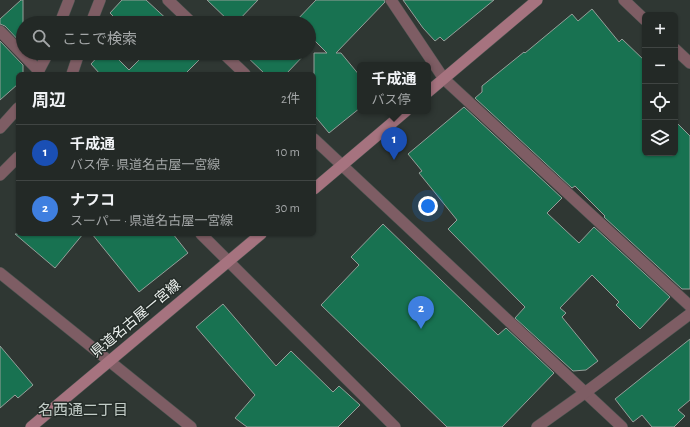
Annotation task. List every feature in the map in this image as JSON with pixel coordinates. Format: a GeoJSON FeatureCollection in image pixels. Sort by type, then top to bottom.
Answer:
{"type":"FeatureCollection","features":[{"type":"Feature","properties":{"kind":"main road"},"geometry":{"type":"LineString","coordinates":[[431,90],[537,0]]}},
{"type":"Feature","properties":{"kind":"main road"},"geometry":{"type":"LineString","coordinates":[[316,187],[402,114]]}},
{"type":"Feature","properties":{"kind":"main road","name":"県道名古屋一宮線"},"geometry":{"type":"LineString","coordinates":[[31,427],[259,236]]}},
{"type":"Feature","properties":{"kind":"street"},"geometry":{"type":"LineString","coordinates":[[63,16],[69,0]]}},
{"type":"Feature","properties":{"kind":"street"},"geometry":{"type":"LineString","coordinates":[[94,16],[100,0]]}},
{"type":"Feature","properties":{"kind":"street"},"geometry":{"type":"LineString","coordinates":[[168,0],[185,16]]}},
{"type":"Feature","properties":{"kind":"street"},"geometry":{"type":"LineString","coordinates":[[391,0],[444,79],[690,306]]}},
{"type":"Feature","properties":{"kind":"street"},"geometry":{"type":"LineString","coordinates":[[624,0],[642,17]]}},
{"type":"Feature","properties":{"kind":"street"},"geometry":{"type":"LineString","coordinates":[[0,31],[16,48]]}},
{"type":"Feature","properties":{"kind":"street"},"geometry":{"type":"LineString","coordinates":[[678,52],[690,63]]}},
{"type":"Feature","properties":{"kind":"street"},"geometry":{"type":"LineString","coordinates":[[27,60],[38,72]]}},
{"type":"Feature","properties":{"kind":"street"},"geometry":{"type":"LineString","coordinates":[[39,72],[45,60]]}},
{"type":"Feature","properties":{"kind":"street"},"geometry":{"type":"LineString","coordinates":[[73,72],[77,60]]}},
{"type":"Feature","properties":{"kind":"street"},"geometry":{"type":"LineString","coordinates":[[230,60],[243,72]]}},
{"type":"Feature","properties":{"kind":"street"},"geometry":{"type":"LineString","coordinates":[[0,128],[16,110]]}},
{"type":"Feature","properties":{"kind":"street"},"geometry":{"type":"LineString","coordinates":[[316,142],[622,427]]}},
{"type":"Feature","properties":{"kind":"street"},"geometry":{"type":"LineString","coordinates":[[0,175],[16,159]]}},
{"type":"Feature","properties":{"kind":"street"},"geometry":{"type":"LineString","coordinates":[[204,236],[395,427]]}},
{"type":"Feature","properties":{"kind":"street"},"geometry":{"type":"LineString","coordinates":[[0,273],[191,427]]}},
{"type":"Feature","properties":{"kind":"street"},"geometry":{"type":"LineString","coordinates":[[538,427],[690,314]]}},
{"type":"Feature","properties":{"kind":"building"},"geometry":{"type":"Polygon","coordinates":[[[21,0],[23,0],[23,16],[16,16],[16,38],[5,26],[0,24],[0,19],[21,0]]]}},
{"type":"Feature","properties":{"kind":"building"},"geometry":{"type":"Polygon","coordinates":[[[122,0],[146,0],[163,16],[113,16],[110,13],[122,0]]]}},
{"type":"Feature","properties":{"kind":"building"},"geometry":{"type":"Polygon","coordinates":[[[207,0],[258,0],[243,16],[224,16],[207,0]]]}},
{"type":"Feature","properties":{"kind":"building"},"geometry":{"type":"Polygon","coordinates":[[[316,0],[384,0],[385,2],[336,53],[341,53],[357,72],[357,110],[329,133],[316,117],[316,72],[314,72],[314,60],[316,60],[316,53],[327,53],[316,42],[316,16],[301,16],[316,0]]]}},
{"type":"Feature","properties":{"kind":"building"},"geometry":{"type":"Polygon","coordinates":[[[403,0],[494,0],[444,41],[440,37],[435,41],[423,28],[403,0]]]}},
{"type":"Feature","properties":{"kind":"building"},"geometry":{"type":"Polygon","coordinates":[[[592,9],[619,42],[622,39],[642,58],[642,156],[678,156],[678,124],[690,136],[690,289],[682,289],[604,217],[605,216],[575,186],[572,188],[475,98],[482,92],[482,86],[572,14],[578,21],[592,9]]]}},
{"type":"Feature","properties":{"kind":"building"},"geometry":{"type":"Polygon","coordinates":[[[0,41],[16,58],[16,60],[18,60],[23,65],[23,72],[16,72],[16,86],[0,100],[0,41]]]}},
{"type":"Feature","properties":{"kind":"building"},"geometry":{"type":"Polygon","coordinates":[[[95,60],[119,60],[129,70],[139,60],[199,60],[187,72],[98,72],[91,64],[95,60]]]}},
{"type":"Feature","properties":{"kind":"building"},"geometry":{"type":"Polygon","coordinates":[[[250,60],[299,60],[288,72],[263,72],[250,60]]]}},
{"type":"Feature","properties":{"kind":"building"},"geometry":{"type":"Polygon","coordinates":[[[464,107],[562,198],[547,213],[579,243],[594,227],[670,297],[640,329],[616,305],[619,302],[592,275],[560,308],[566,313],[562,317],[598,361],[586,370],[573,371],[515,318],[525,307],[448,229],[457,220],[419,173],[422,171],[408,154],[464,107]]]}},
{"type":"Feature","properties":{"kind":"building"},"geometry":{"type":"Polygon","coordinates":[[[383,224],[498,335],[506,328],[554,373],[502,427],[447,427],[321,305],[359,265],[351,257],[383,224]]]}},
{"type":"Feature","properties":{"kind":"building"},"geometry":{"type":"Polygon","coordinates":[[[17,236],[81,236],[55,268],[17,236]]]}},
{"type":"Feature","properties":{"kind":"building"},"geometry":{"type":"Polygon","coordinates":[[[94,236],[175,236],[188,253],[139,292],[94,236]]]}},
{"type":"Feature","properties":{"kind":"building"},"geometry":{"type":"Polygon","coordinates":[[[223,304],[276,366],[291,351],[333,392],[339,386],[360,405],[338,427],[247,427],[235,418],[255,395],[196,327],[223,304]]]}},
{"type":"Feature","properties":{"kind":"building"},"geometry":{"type":"Polygon","coordinates":[[[690,339],[690,400],[678,410],[685,416],[674,427],[652,427],[642,415],[633,422],[615,399],[690,339]]]}},
{"type":"Feature","properties":{"kind":"building"},"geometry":{"type":"Polygon","coordinates":[[[0,346],[33,385],[18,398],[15,395],[0,408],[0,346]]]}},
{"type":"Feature","properties":{"kind":"place","name":"千成通"},"geometry":{"type":"Point","coordinates":[394,160]}},
{"type":"Feature","properties":{"kind":"place","name":"ナフコ"},"geometry":{"type":"Point","coordinates":[421,329]}},
{"type":"Feature","properties":{"kind":"district","name":"名西通二丁目"},"geometry":{"type":"Point","coordinates":[83,410]}}]}
